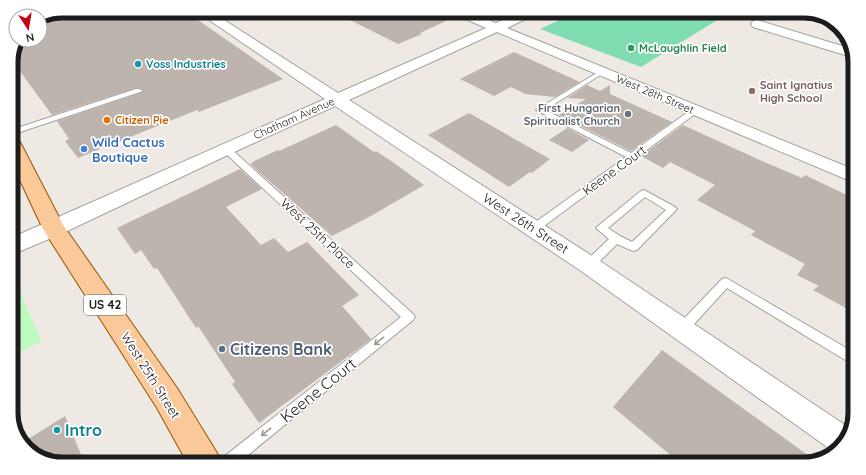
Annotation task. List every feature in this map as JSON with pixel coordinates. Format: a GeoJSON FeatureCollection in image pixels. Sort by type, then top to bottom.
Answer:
{"type":"FeatureCollection","features":[{"type":"Feature","properties":{"kind":"main road","name":"West 25th Street"},"geometry":{"type":"LineString","coordinates":[[18,156],[54,229],[130,342],[202,457]]}},
{"type":"Feature","properties":{"kind":"street","name":"West 26th Street"},"geometry":{"type":"LineString","coordinates":[[213,18],[589,265],[840,438]]}},
{"type":"Feature","properties":{"kind":"street","name":"West 28th Street"},"geometry":{"type":"LineString","coordinates":[[472,18],[695,111],[848,170]]}},
{"type":"Feature","properties":{"kind":"street","name":"Chatham Avenue"},"geometry":{"type":"LineString","coordinates":[[18,244],[518,18]]}},
{"type":"Feature","properties":{"kind":"street"},"geometry":{"type":"LineString","coordinates":[[757,24],[847,52]]}},
{"type":"Feature","properties":{"kind":"lane"},"geometry":{"type":"LineString","coordinates":[[602,72],[540,110],[632,157]]}},
{"type":"Feature","properties":{"kind":"lane"},"geometry":{"type":"LineString","coordinates":[[18,131],[139,91]]}},
{"type":"Feature","properties":{"kind":"lane","name":"Keene Court"},"geometry":{"type":"LineString","coordinates":[[533,228],[695,111]]}},
{"type":"Feature","properties":{"kind":"lane","name":"West 25th Place"},"geometry":{"type":"LineString","coordinates":[[226,149],[409,317]]}},
{"type":"Feature","properties":{"kind":"lane"},"geometry":{"type":"LineString","coordinates":[[644,193],[672,209],[633,247],[616,239],[601,228],[644,193]]}},
{"type":"Feature","properties":{"kind":"lane"},"geometry":{"type":"LineString","coordinates":[[589,265],[616,239]]}},
{"type":"Feature","properties":{"kind":"lane"},"geometry":{"type":"LineString","coordinates":[[681,330],[726,282],[848,356]]}},
{"type":"Feature","properties":{"kind":"lane","name":"Keene Court"},"geometry":{"type":"LineString","coordinates":[[235,457],[409,317]]}},
{"type":"Feature","properties":{"kind":"green space","name":"McLaughlin Field"},"geometry":{"type":"Polygon","coordinates":[[[564,18],[721,18],[641,67],[540,29],[564,18]]]}},
{"type":"Feature","properties":{"kind":"green space"},"geometry":{"type":"Polygon","coordinates":[[[20,291],[41,341],[18,353],[18,292],[20,291]]]}},
{"type":"Feature","properties":{"kind":"building","name":"Voss Industries"},"geometry":{"type":"Polygon","coordinates":[[[195,18],[283,79],[199,112],[197,110],[78,158],[65,141],[69,139],[57,121],[144,91],[140,88],[136,88],[52,115],[18,69],[20,48],[48,48],[48,20],[53,19],[195,18]]]}},
{"type":"Feature","properties":{"kind":"building"},"geometry":{"type":"Polygon","coordinates":[[[440,18],[446,21],[420,33],[422,34],[398,44],[348,19],[440,18]]]}},
{"type":"Feature","properties":{"kind":"building"},"geometry":{"type":"Polygon","coordinates":[[[514,52],[580,82],[555,97],[525,94],[511,87],[494,96],[460,79],[514,52]]]}},
{"type":"Feature","properties":{"kind":"building"},"geometry":{"type":"Polygon","coordinates":[[[587,85],[600,91],[610,85],[610,94],[672,122],[631,151],[559,115],[586,99],[567,98],[587,85]]]}},
{"type":"Feature","properties":{"kind":"building"},"geometry":{"type":"Polygon","coordinates":[[[469,113],[550,159],[532,173],[530,172],[509,187],[428,135],[469,113]]]}},
{"type":"Feature","properties":{"kind":"building"},"geometry":{"type":"Polygon","coordinates":[[[336,125],[374,152],[376,151],[394,163],[424,185],[371,216],[332,236],[250,164],[336,125]]]}},
{"type":"Feature","properties":{"kind":"building"},"geometry":{"type":"Polygon","coordinates":[[[683,125],[802,178],[805,175],[848,196],[848,309],[813,290],[819,286],[797,275],[805,264],[751,235],[755,231],[697,200],[715,185],[670,162],[663,168],[641,156],[683,125]]]}},
{"type":"Feature","properties":{"kind":"building"},"geometry":{"type":"Polygon","coordinates":[[[567,128],[589,140],[572,152],[549,140],[567,128]]]}},
{"type":"Feature","properties":{"kind":"building"},"geometry":{"type":"Polygon","coordinates":[[[240,169],[262,189],[226,207],[261,245],[274,238],[288,252],[307,242],[359,295],[342,306],[371,339],[259,423],[232,384],[235,382],[198,326],[196,328],[157,268],[154,269],[141,250],[135,254],[117,228],[240,169]]]}},
{"type":"Feature","properties":{"kind":"building"},"geometry":{"type":"Polygon","coordinates":[[[662,350],[810,457],[673,457],[613,407],[662,350]]]}},
{"type":"Feature","properties":{"kind":"building","name":"Intro"},"geometry":{"type":"Polygon","coordinates":[[[65,416],[82,457],[51,456],[38,450],[27,440],[65,416]]]}},
{"type":"Feature","properties":{"kind":"place","name":"McLaughlin Field"},"geometry":{"type":"Point","coordinates":[631,48]}},
{"type":"Feature","properties":{"kind":"place","name":"Voss Industries"},"geometry":{"type":"Point","coordinates":[138,64]}},
{"type":"Feature","properties":{"kind":"place","name":"Saint Ignatius High School"},"geometry":{"type":"Point","coordinates":[752,91]}},
{"type":"Feature","properties":{"kind":"place","name":"First Hungarian Spiritualist Church"},"geometry":{"type":"Point","coordinates":[628,114]}},
{"type":"Feature","properties":{"kind":"place","name":"Citizen Pie"},"geometry":{"type":"Point","coordinates":[107,120]}},
{"type":"Feature","properties":{"kind":"place","name":"Wild Cactus Boutique"},"geometry":{"type":"Point","coordinates":[84,149]}},
{"type":"Feature","properties":{"kind":"place","name":"Citizens Bank"},"geometry":{"type":"Point","coordinates":[222,349]}},
{"type":"Feature","properties":{"kind":"place","name":"Intro"},"geometry":{"type":"Point","coordinates":[57,430]}}]}
